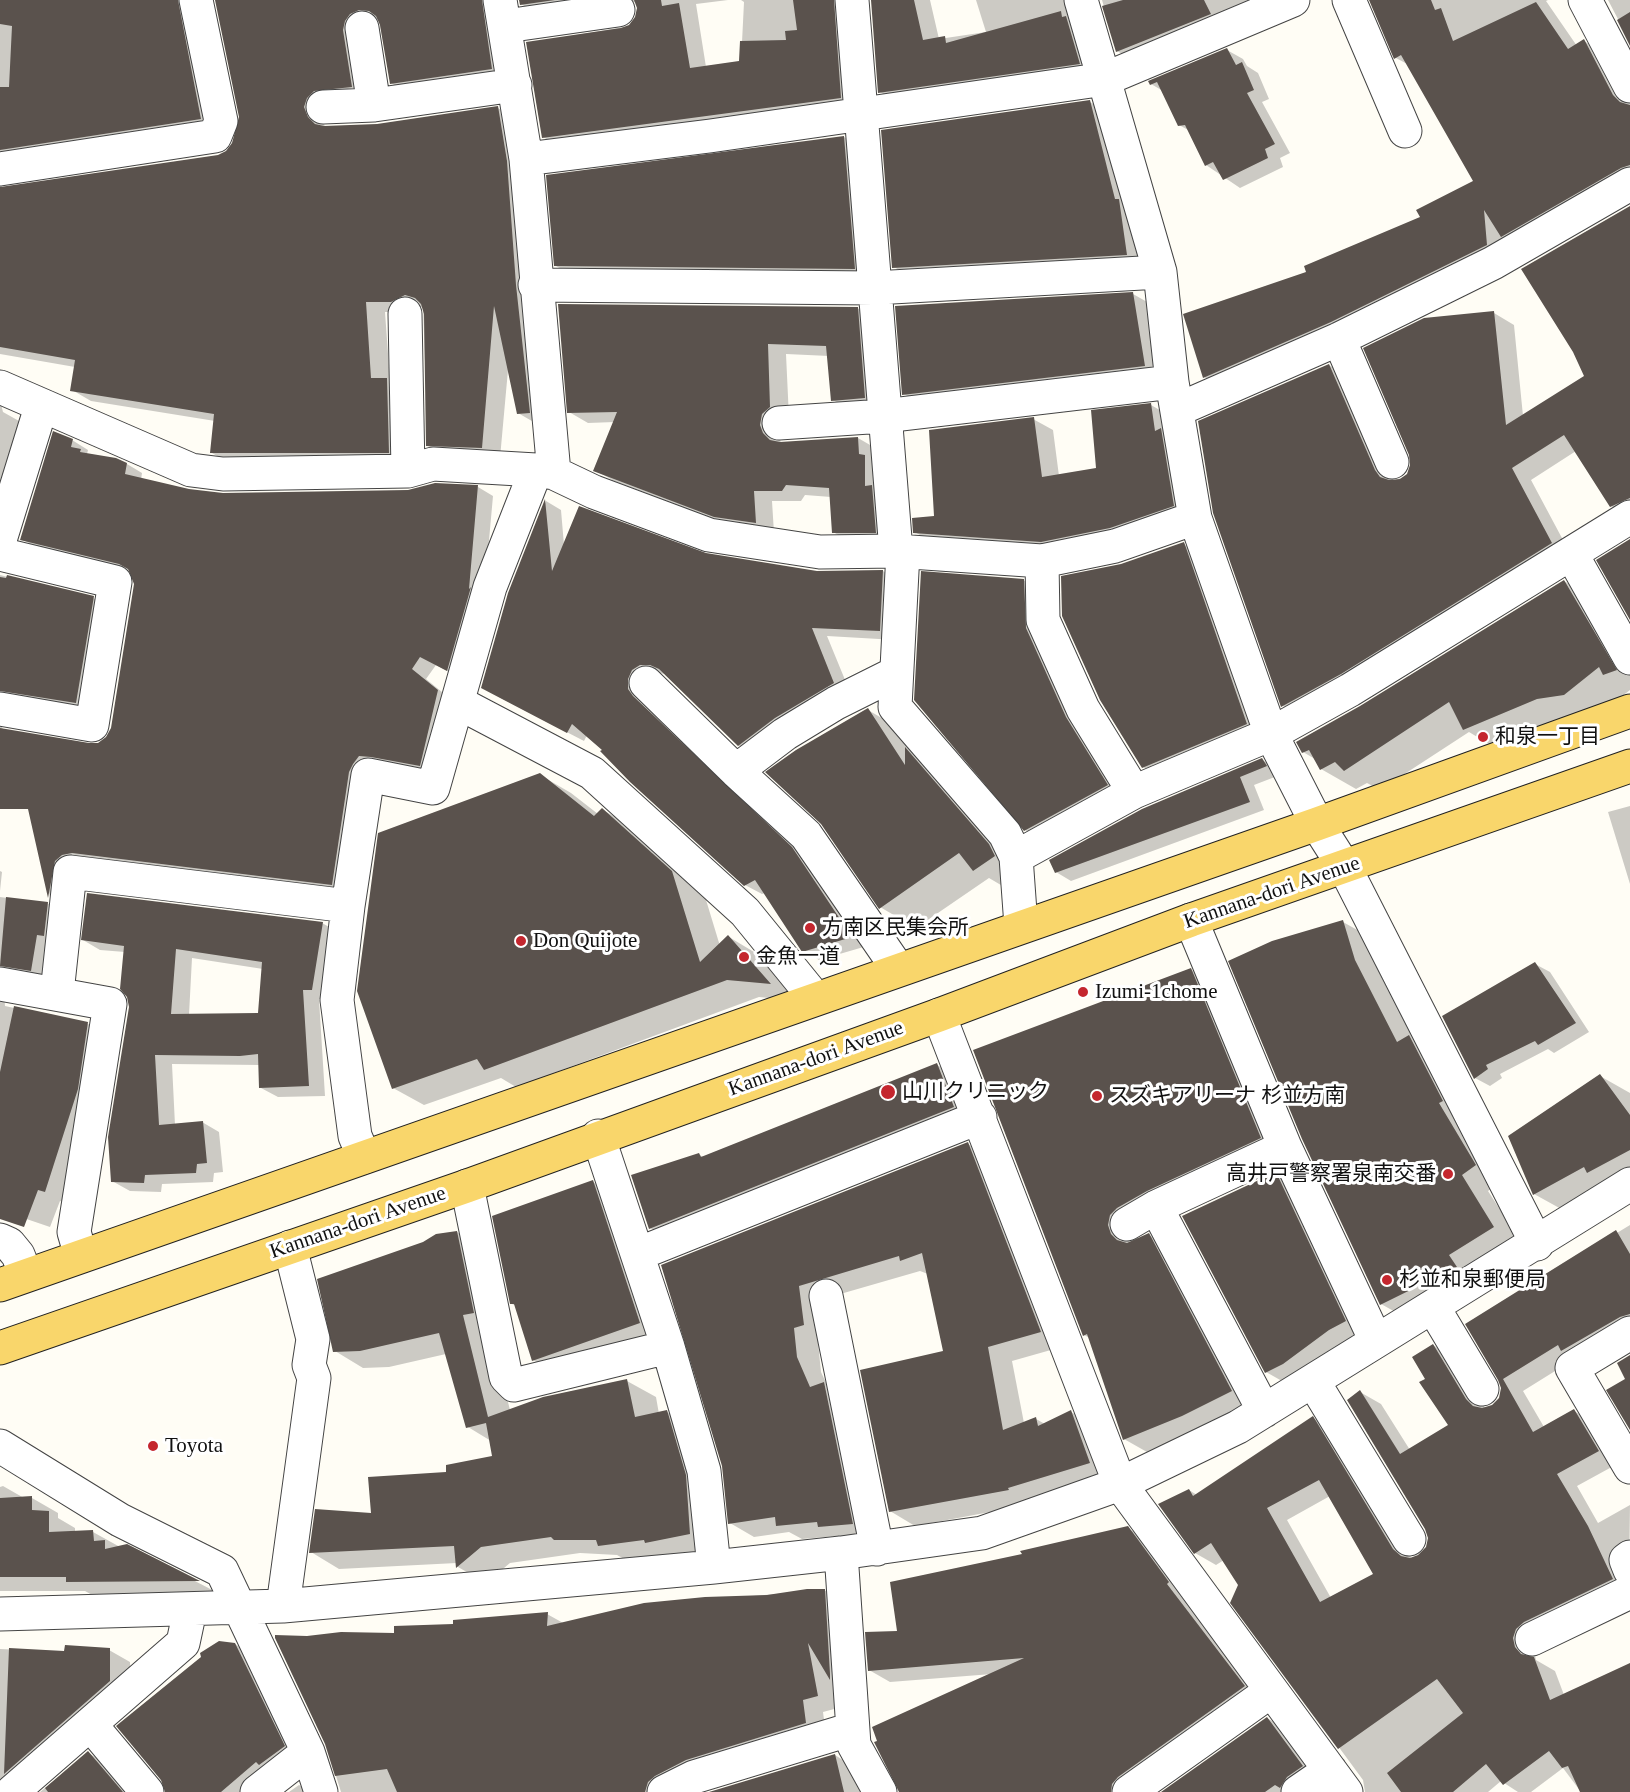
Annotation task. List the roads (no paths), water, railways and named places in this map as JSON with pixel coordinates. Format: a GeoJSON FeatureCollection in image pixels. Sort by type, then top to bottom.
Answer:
{"type":"FeatureCollection","features":[{"type":"Feature","properties":{"kind":"main road"},"geometry":{"type":"LineString","coordinates":[[13,1280],[1317,824],[1630,711]]}},
{"type":"Feature","properties":{"kind":"main road","name":"Kannana-dori Avenue"},"geometry":{"type":"LineString","coordinates":[[0,1348],[467,1186],[598,1136],[939,1016],[1191,920],[1345,868],[1630,766]]}},
{"type":"Feature","properties":{"kind":"street"},"geometry":{"type":"LineString","coordinates":[[0,169],[215,136],[221,121],[196,0]]}},
{"type":"Feature","properties":{"kind":"street"},"geometry":{"type":"LineString","coordinates":[[852,0],[884,416],[899,552],[894,707],[1005,834],[1016,857],[1021,926]]}},
{"type":"Feature","properties":{"kind":"street"},"geometry":{"type":"LineString","coordinates":[[1081,0],[1160,273],[1175,396],[1195,518],[1271,734],[1317,824],[1345,868],[1537,1244]]}},
{"type":"Feature","properties":{"kind":"street"},"geometry":{"type":"LineString","coordinates":[[526,159],[1105,79],[1293,0]]}},
{"type":"Feature","properties":{"kind":"street"},"geometry":{"type":"LineString","coordinates":[[1349,0],[1405,131]]}},
{"type":"Feature","properties":{"kind":"street"},"geometry":{"type":"LineString","coordinates":[[1585,0],[1629,82]]}},
{"type":"Feature","properties":{"kind":"street"},"geometry":{"type":"LineString","coordinates":[[364,1157],[355,1136],[349,1102],[337,1000],[348,906],[368,775],[433,788],[459,703],[458,695],[490,587],[545,471],[526,159],[503,13],[618,10]]}},
{"type":"Feature","properties":{"kind":"street"},"geometry":{"type":"LineString","coordinates":[[362,28],[374,105]]}},
{"type":"Feature","properties":{"kind":"street"},"geometry":{"type":"LineString","coordinates":[[323,107],[374,105],[515,85]]}},
{"type":"Feature","properties":{"kind":"street"},"geometry":{"type":"LineString","coordinates":[[779,423],[1175,396],[1339,339],[1493,263],[1630,184]]}},
{"type":"Feature","properties":{"kind":"street"},"geometry":{"type":"LineString","coordinates":[[535,285],[874,288],[1160,273]]}},
{"type":"Feature","properties":{"kind":"street"},"geometry":{"type":"LineString","coordinates":[[405,314],[408,471]]}},
{"type":"Feature","properties":{"kind":"street"},"geometry":{"type":"LineString","coordinates":[[1339,339],[1392,462]]}},
{"type":"Feature","properties":{"kind":"street"},"geometry":{"type":"LineString","coordinates":[[0,387],[41,407],[143,447],[191,470],[223,474],[408,471],[433,464],[545,471],[709,535],[820,552],[899,552],[1042,561],[1115,546],[1195,518]]}},
{"type":"Feature","properties":{"kind":"street"},"geometry":{"type":"LineString","coordinates":[[0,540],[41,407]]}},
{"type":"Feature","properties":{"kind":"street"},"geometry":{"type":"LineString","coordinates":[[1016,857],[1134,792],[1271,734],[1350,690],[1572,555],[1630,517]]}},
{"type":"Feature","properties":{"kind":"street"},"geometry":{"type":"LineString","coordinates":[[0,554],[115,582],[92,725],[0,709]]}},
{"type":"Feature","properties":{"kind":"street"},"geometry":{"type":"LineString","coordinates":[[1572,555],[1630,658]]}},
{"type":"Feature","properties":{"kind":"street"},"geometry":{"type":"LineString","coordinates":[[1042,561],[1043,620],[1083,709],[1134,792]]}},
{"type":"Feature","properties":{"kind":"street"},"geometry":{"type":"LineString","coordinates":[[736,771],[785,734],[836,703],[894,674]]}},
{"type":"Feature","properties":{"kind":"street"},"geometry":{"type":"LineString","coordinates":[[646,683],[736,771],[806,835],[898,969]]}},
{"type":"Feature","properties":{"kind":"street"},"geometry":{"type":"LineString","coordinates":[[459,703],[592,773],[745,912],[815,998]]}},
{"type":"Feature","properties":{"kind":"street"},"geometry":{"type":"LineString","coordinates":[[57,993],[70,872],[348,906]]}},
{"type":"Feature","properties":{"kind":"street"},"geometry":{"type":"LineString","coordinates":[[1191,920],[1285,1147],[1376,1341]]}},
{"type":"Feature","properties":{"kind":"street"},"geometry":{"type":"LineString","coordinates":[[0,984],[110,1004],[74,1232],[81,1256]]}},
{"type":"Feature","properties":{"kind":"street"},"geometry":{"type":"LineString","coordinates":[[939,1016],[980,1117],[1120,1484],[1338,1781],[1298,1792]]}},
{"type":"Feature","properties":{"kind":"street"},"geometry":{"type":"LineString","coordinates":[[638,1254],[980,1117]]}},
{"type":"Feature","properties":{"kind":"street"},"geometry":{"type":"LineString","coordinates":[[598,1136],[668,1347],[704,1471],[714,1567]]}},
{"type":"Feature","properties":{"kind":"street"},"geometry":{"type":"LineString","coordinates":[[1127,1224],[1156,1207],[1285,1147]]}},
{"type":"Feature","properties":{"kind":"street"},"geometry":{"type":"LineString","coordinates":[[467,1186],[506,1377],[514,1385],[668,1347]]}},
{"type":"Feature","properties":{"kind":"street"},"geometry":{"type":"LineString","coordinates":[[0,1614],[283,1606],[714,1567],[877,1549],[982,1533],[1120,1484],[1238,1426],[1537,1244],[1627,1193]]}},
{"type":"Feature","properties":{"kind":"street"},"geometry":{"type":"LineString","coordinates":[[1156,1207],[1264,1411]]}},
{"type":"Feature","properties":{"kind":"street"},"geometry":{"type":"LineString","coordinates":[[0,1240],[9,1244],[18,1255],[13,1280]]}},
{"type":"Feature","properties":{"kind":"street"},"geometry":{"type":"LineString","coordinates":[[283,1606],[314,1378],[309,1365],[313,1339],[290,1247]]}},
{"type":"Feature","properties":{"kind":"street"},"geometry":{"type":"LineString","coordinates":[[826,1296],[877,1549]]}},
{"type":"Feature","properties":{"kind":"street"},"geometry":{"type":"LineString","coordinates":[[1433,1307],[1482,1389]]}},
{"type":"Feature","properties":{"kind":"street"},"geometry":{"type":"LineString","coordinates":[[1630,1333],[1572,1368],[1630,1467]]}},
{"type":"Feature","properties":{"kind":"street"},"geometry":{"type":"LineString","coordinates":[[1313,1381],[1409,1539]]}},
{"type":"Feature","properties":{"kind":"street"},"geometry":{"type":"LineString","coordinates":[[0,1446],[120,1520],[222,1571],[308,1752],[321,1792]]}},
{"type":"Feature","properties":{"kind":"street"},"geometry":{"type":"LineString","coordinates":[[841,1553],[854,1745],[880,1792]]}},
{"type":"Feature","properties":{"kind":"street"},"geometry":{"type":"LineString","coordinates":[[1630,1557],[1626,1560],[1630,1570]]}},
{"type":"Feature","properties":{"kind":"street"},"geometry":{"type":"LineString","coordinates":[[1532,1639],[1630,1592]]}},
{"type":"Feature","properties":{"kind":"street"},"geometry":{"type":"LineString","coordinates":[[12,1792],[183,1643],[190,1610]]}},
{"type":"Feature","properties":{"kind":"street"},"geometry":{"type":"LineString","coordinates":[[1129,1792],[1271,1691]]}},
{"type":"Feature","properties":{"kind":"street"},"geometry":{"type":"LineString","coordinates":[[90,1724],[147,1792]]}},
{"type":"Feature","properties":{"kind":"street"},"geometry":{"type":"LineString","coordinates":[[664,1792],[694,1777],[852,1729]]}},
{"type":"Feature","properties":{"kind":"street"},"geometry":{"type":"LineString","coordinates":[[257,1792],[308,1752]]}},
{"type":"Feature","properties":{"kind":"place","name":"和泉一丁目"},"geometry":{"type":"Point","coordinates":[1483,737]}},
{"type":"Feature","properties":{"kind":"place","name":"方南区民集会所"},"geometry":{"type":"Point","coordinates":[810,928]}},
{"type":"Feature","properties":{"kind":"place","name":"Don Quijote"},"geometry":{"type":"Point","coordinates":[521,941]}},
{"type":"Feature","properties":{"kind":"place","name":"金魚一道"},"geometry":{"type":"Point","coordinates":[744,957]}},
{"type":"Feature","properties":{"kind":"place","name":"Izumi-1chome"},"geometry":{"type":"Point","coordinates":[1083,992]}},
{"type":"Feature","properties":{"kind":"place","name":"山川クリニック"},"geometry":{"type":"Point","coordinates":[888,1092]}},
{"type":"Feature","properties":{"kind":"place","name":"スズキアリーナ 杉並方南"},"geometry":{"type":"Point","coordinates":[1097,1096]}},
{"type":"Feature","properties":{"kind":"place","name":"高井戸警察署泉南交番"},"geometry":{"type":"Point","coordinates":[1448,1174]}},
{"type":"Feature","properties":{"kind":"place","name":"杉並和泉郵便局"},"geometry":{"type":"Point","coordinates":[1387,1280]}},
{"type":"Feature","properties":{"kind":"place","name":"Toyota"},"geometry":{"type":"Point","coordinates":[153,1446]}}]}
